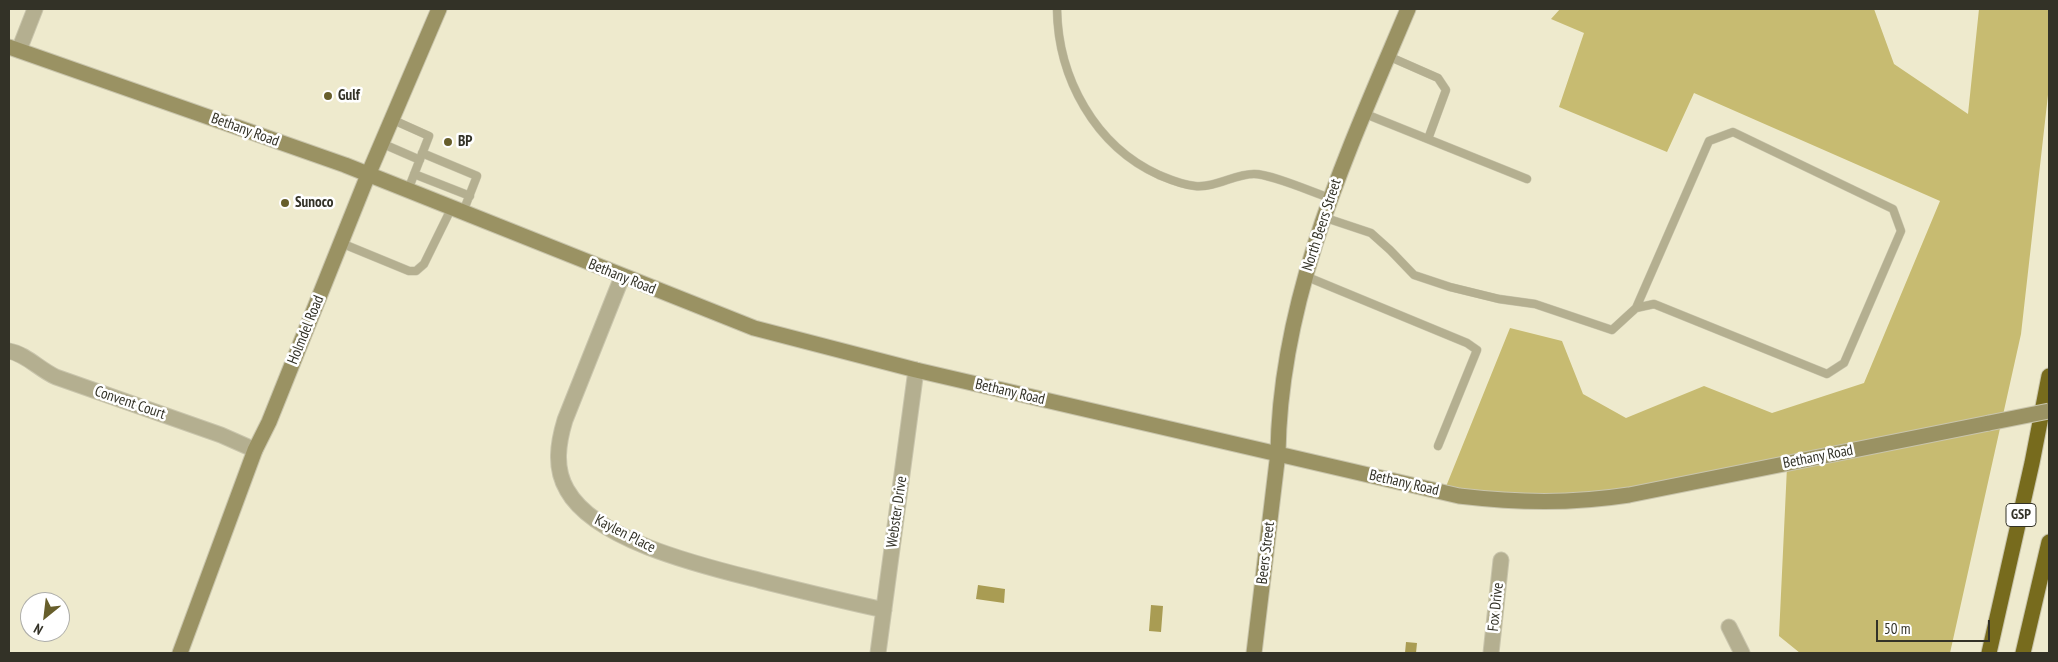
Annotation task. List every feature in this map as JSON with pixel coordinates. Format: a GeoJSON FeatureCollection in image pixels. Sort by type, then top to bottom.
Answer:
{"type":"FeatureCollection","features":[{"type":"Feature","properties":{"kind":"highway","name":"GSP"},"geometry":{"type":"LineString","coordinates":[[1988,653],[2026,490],[2049,376]]}},
{"type":"Feature","properties":{"kind":"highway","name":"GSP"},"geometry":{"type":"LineString","coordinates":[[2023,653],[2049,542]]}},
{"type":"Feature","properties":{"kind":"street"},"geometry":{"type":"LineString","coordinates":[[14,48],[35,9]]}},
{"type":"Feature","properties":{"kind":"street","name":"Holmdel Road"},"geometry":{"type":"LineString","coordinates":[[180,653],[255,450],[269,422],[391,119],[439,9]]}},
{"type":"Feature","properties":{"kind":"street","name":"North Beers Street"},"geometry":{"type":"LineString","coordinates":[[1278,453],[1280,411],[1293,327],[1305,276],[1330,198],[1363,113],[1408,9]]}},
{"type":"Feature","properties":{"kind":"street","name":"Bethany Road"},"geometry":{"type":"LineString","coordinates":[[14,48],[408,190],[622,277],[754,328],[916,370],[1459,496],[1510,502],[1565,503],[1629,495],[2049,411]]}},
{"type":"Feature","properties":{"kind":"street","name":"Kaylen Place"},"geometry":{"type":"LineString","coordinates":[[622,277],[559,439],[558,459],[563,482],[580,508],[594,520],[673,557],[829,598],[884,610]]}},
{"type":"Feature","properties":{"kind":"street","name":"Convent Court"},"geometry":{"type":"LineString","coordinates":[[9,351],[24,357],[56,377],[221,435],[255,450]]}},
{"type":"Feature","properties":{"kind":"street","name":"Webster Drive"},"geometry":{"type":"LineString","coordinates":[[878,653],[916,370]]}},
{"type":"Feature","properties":{"kind":"street","name":"Beers Street"},"geometry":{"type":"LineString","coordinates":[[1256,653],[1278,453]]}},
{"type":"Feature","properties":{"kind":"street","name":"Fox Drive"},"geometry":{"type":"LineString","coordinates":[[1491,653],[1501,560]]}},
{"type":"Feature","properties":{"kind":"street"},"geometry":{"type":"LineString","coordinates":[[1729,627],[1742,653]]}},
{"type":"Feature","properties":{"kind":"lane"},"geometry":{"type":"LineString","coordinates":[[1057,9],[1062,46],[1074,90],[1101,131],[1134,161],[1177,183],[1207,187],[1244,175],[1263,175],[1330,198]]}},
{"type":"Feature","properties":{"kind":"lane"},"geometry":{"type":"LineString","coordinates":[[1388,56],[1438,78],[1446,90],[1428,139]]}},
{"type":"Feature","properties":{"kind":"lane"},"geometry":{"type":"LineString","coordinates":[[1363,113],[1527,179]]}},
{"type":"Feature","properties":{"kind":"lane"},"geometry":{"type":"LineString","coordinates":[[391,119],[429,136],[408,190]]}},
{"type":"Feature","properties":{"kind":"lane"},"geometry":{"type":"LineString","coordinates":[[1324,217],[1370,233],[1390,250],[1414,275],[1450,287],[1499,299],[1534,304],[1612,330],[1636,308],[1709,141],[1733,132],[1893,209],[1901,231],[1844,363],[1827,374],[1654,304],[1636,308]]}},
{"type":"Feature","properties":{"kind":"lane"},"geometry":{"type":"LineString","coordinates":[[341,243],[408,271],[416,271],[424,264],[458,210],[470,196],[478,176],[381,144]]}},
{"type":"Feature","properties":{"kind":"lane"},"geometry":{"type":"LineString","coordinates":[[414,174],[470,196]]}},
{"type":"Feature","properties":{"kind":"lane"},"geometry":{"type":"LineString","coordinates":[[1305,276],[1466,343],[1477,350],[1438,446]]}},
{"type":"Feature","properties":{"kind":"shaded area"},"geometry":{"type":"Polygon","coordinates":[[[1560,9],[1874,9],[1894,64],[1968,114],[1979,9],[2049,9],[2049,86],[2021,334],[1950,653],[1800,653],[1779,636],[1787,467],[1581,506],[1443,494],[1510,328],[1562,341],[1583,394],[1626,418],[1704,386],[1772,413],[1864,383],[1940,201],[1694,93],[1667,152],[1559,107],[1584,33],[1551,19],[1560,9]]]}},
{"type":"Feature","properties":{"kind":"shaded area"},"geometry":{"type":"Polygon","coordinates":[[[978,585],[1005,589],[1004,603],[976,599],[978,585]]]}},
{"type":"Feature","properties":{"kind":"shaded area"},"geometry":{"type":"Polygon","coordinates":[[[1151,605],[1163,606],[1161,632],[1149,631],[1151,605]]]}},
{"type":"Feature","properties":{"kind":"shaded area"},"geometry":{"type":"Polygon","coordinates":[[[1406,642],[1417,643],[1416,653],[1405,653],[1406,642]]]}},
{"type":"Feature","properties":{"kind":"place","name":"Gulf"},"geometry":{"type":"Point","coordinates":[328,96]}},
{"type":"Feature","properties":{"kind":"place","name":"BP"},"geometry":{"type":"Point","coordinates":[448,142]}},
{"type":"Feature","properties":{"kind":"place","name":"Sunoco"},"geometry":{"type":"Point","coordinates":[285,203]}}]}
